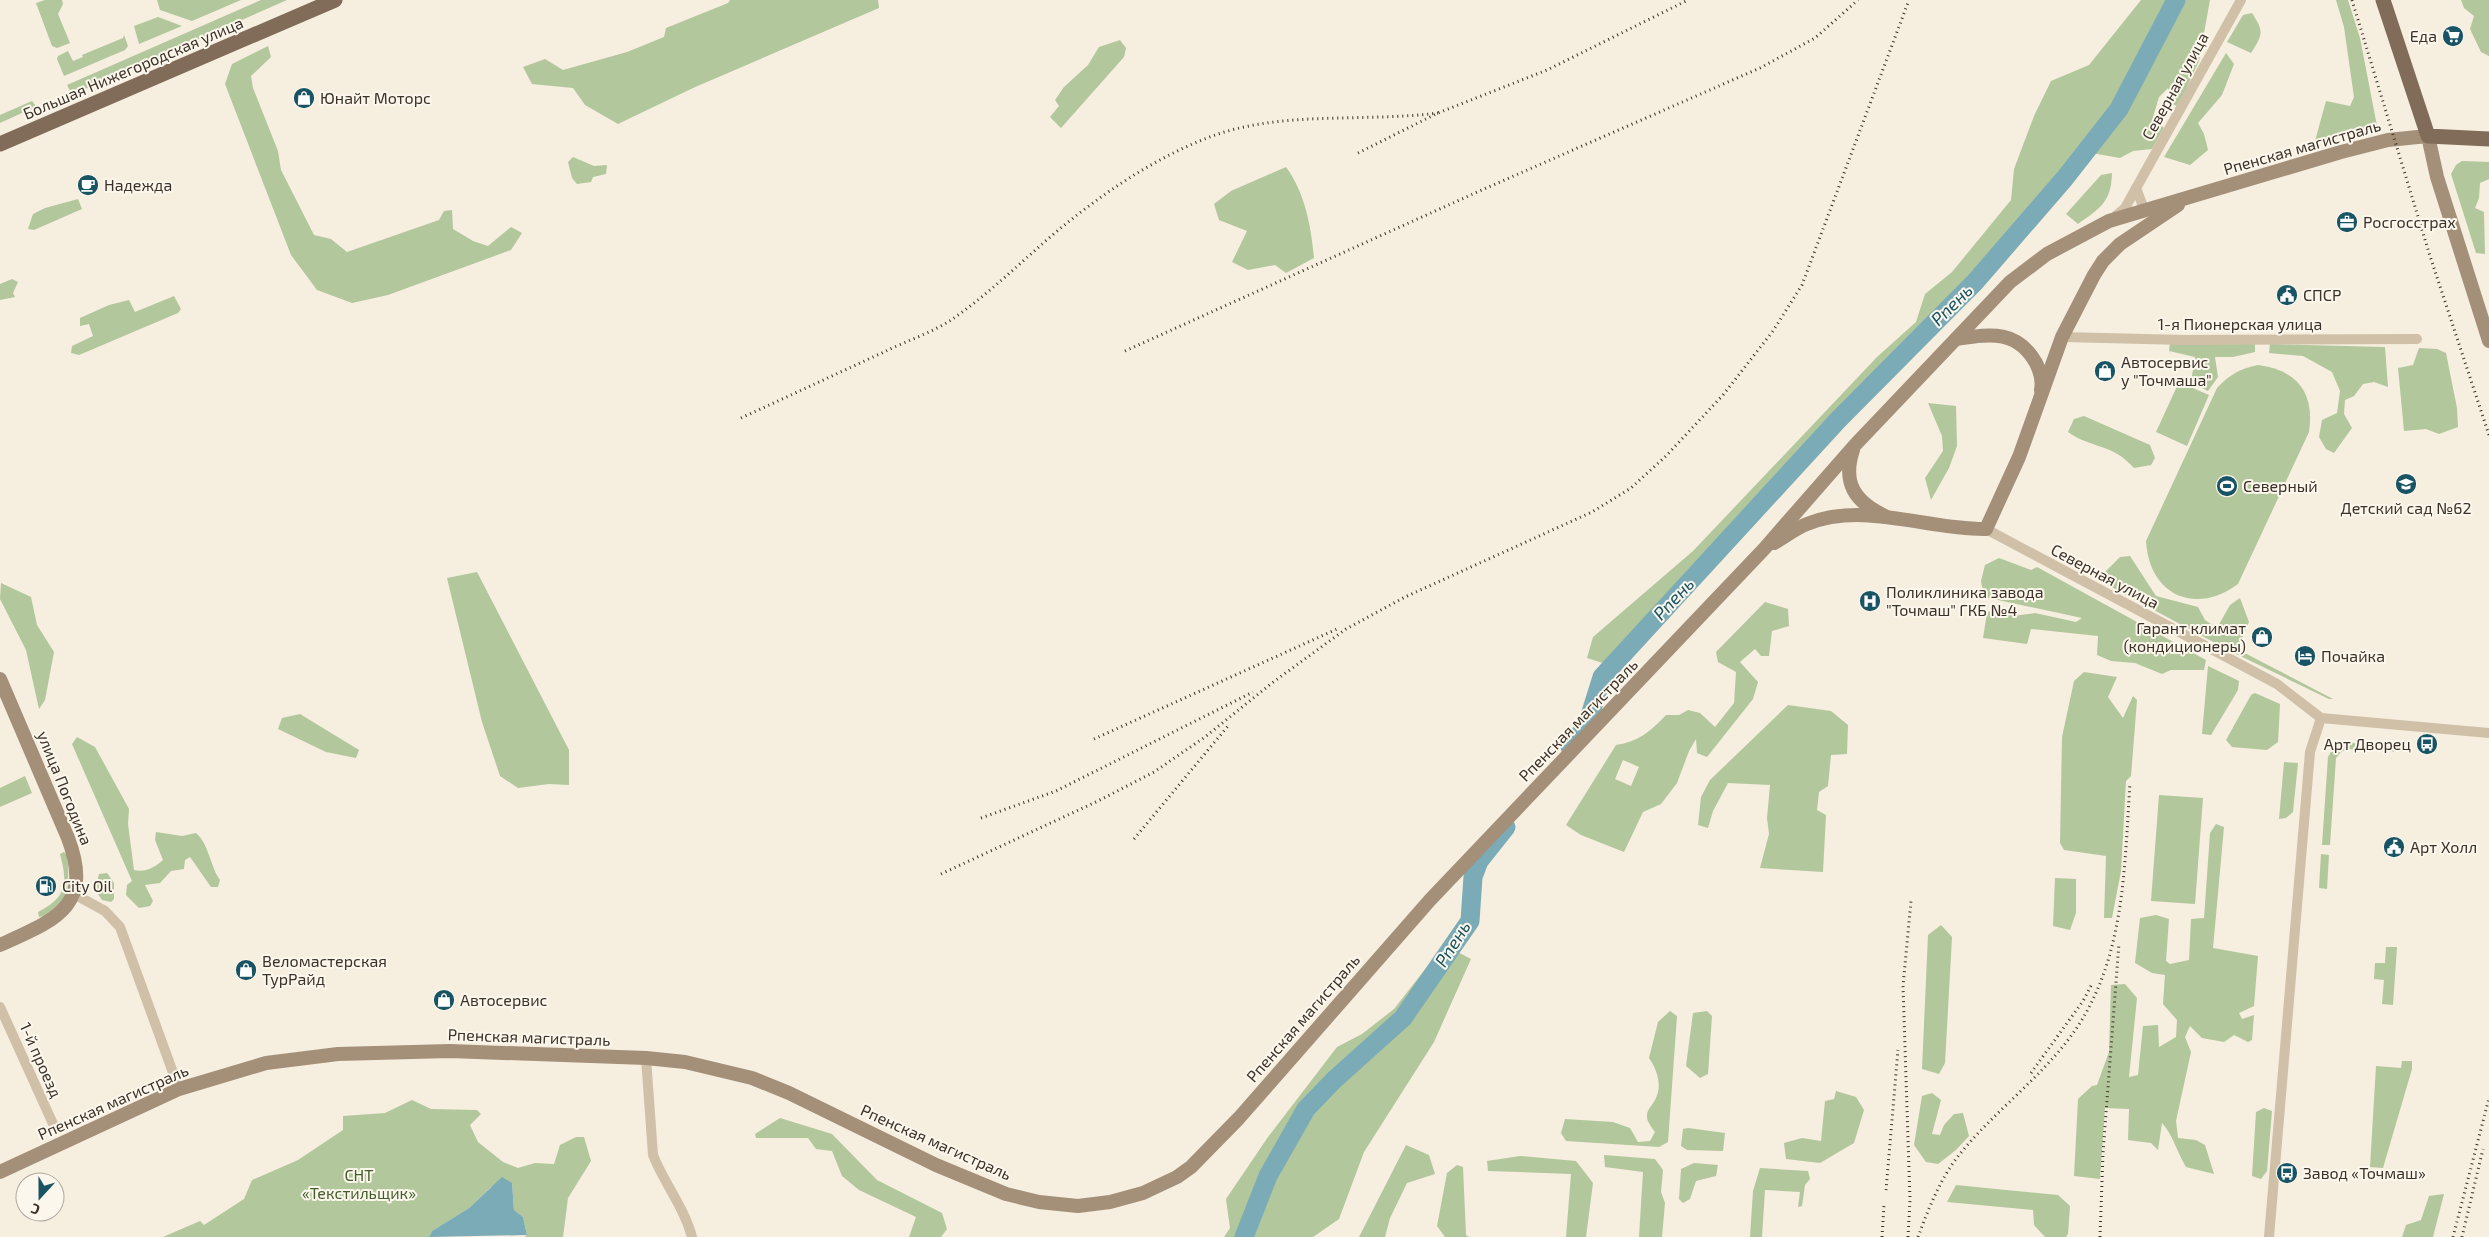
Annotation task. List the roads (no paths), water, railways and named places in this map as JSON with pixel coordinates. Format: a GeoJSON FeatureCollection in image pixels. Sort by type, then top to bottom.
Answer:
{"type":"FeatureCollection","features":[{"type":"Feature","properties":{"kind":"main road"},"geometry":{"type":"LineString","coordinates":[[2383,0],[2428,136],[2436,177],[2489,341]]}},
{"type":"Feature","properties":{"kind":"main road","name":"Большая Нижегородская улица"},"geometry":{"type":"LineString","coordinates":[[0,144],[329,1]]}},
{"type":"Feature","properties":{"kind":"main road"},"geometry":{"type":"LineString","coordinates":[[2428,136],[2489,139]]}},
{"type":"Feature","properties":{"kind":"main road","name":"Рпенская магистраль"},"geometry":{"type":"LineString","coordinates":[[0,1172],[179,1089],[266,1063],[338,1054],[450,1051],[646,1058],[685,1062],[752,1078],[789,1093],[936,1165],[1006,1194],[1039,1202],[1068,1205],[1110,1202],[1143,1193],[1177,1177],[1191,1167],[1239,1118],[1430,900],[1764,549],[1855,445],[2010,282],[2071,240],[2109,221],[2144,209],[2187,200],[2286,168],[2350,150],[2388,140],[2428,136]]}},
{"type":"Feature","properties":{"kind":"main road","name":"Рпенская магистраль"},"geometry":{"type":"LineString","coordinates":[[1764,549],[1808,524],[1845,515],[1986,529],[2018,457],[2062,337],[2075,308],[2103,261],[2140,229],[2187,200]]}},
{"type":"Feature","properties":{"kind":"main road","name":"Рпенская магистраль"},"geometry":{"type":"LineString","coordinates":[[1956,338],[2002,335],[2015,340],[2026,348],[2039,370],[2042,385],[2039,403]]}},
{"type":"Feature","properties":{"kind":"main road","name":"Рпенская магистраль"},"geometry":{"type":"LineString","coordinates":[[1855,445],[1848,463],[1848,475],[1853,490],[1862,502],[1888,518]]}},
{"type":"Feature","properties":{"kind":"main road","name":"улица Погодина"},"geometry":{"type":"LineString","coordinates":[[0,679],[4,700],[73,850],[77,883],[74,894]]}},
{"type":"Feature","properties":{"kind":"main road"},"geometry":{"type":"LineString","coordinates":[[0,944],[59,914],[69,905],[74,894]]}},
{"type":"Feature","properties":{"kind":"street","name":"Северная улица"},"geometry":{"type":"LineString","coordinates":[[2109,221],[2125,208],[2241,0]]}},
{"type":"Feature","properties":{"kind":"street"},"geometry":{"type":"LineString","coordinates":[[2136,188],[2144,209]]}},
{"type":"Feature","properties":{"kind":"street","name":"1-я Пионерская улица"},"geometry":{"type":"LineString","coordinates":[[2062,337],[2184,340],[2417,339]]}},
{"type":"Feature","properties":{"kind":"street","name":"Северная улица"},"geometry":{"type":"LineString","coordinates":[[1986,529],[2278,684],[2321,718]]}},
{"type":"Feature","properties":{"kind":"street"},"geometry":{"type":"LineString","coordinates":[[2269,1237],[2310,752],[2321,718],[2489,733]]}},
{"type":"Feature","properties":{"kind":"street"},"geometry":{"type":"LineString","coordinates":[[74,894],[105,911],[120,927],[179,1089]]}},
{"type":"Feature","properties":{"kind":"street","name":"1-й проезд"},"geometry":{"type":"LineString","coordinates":[[0,1007],[54,1126]]}},
{"type":"Feature","properties":{"kind":"street"},"geometry":{"type":"LineString","coordinates":[[646,1058],[653,1155],[678,1200],[692,1237]]}},
{"type":"Feature","properties":{"kind":"water"},"geometry":{"type":"Polygon","coordinates":[[[502,1177],[512,1183],[514,1210],[523,1217],[527,1235],[429,1237],[432,1231],[469,1208],[502,1177]]]}},
{"type":"Feature","properties":{"kind":"waterway","name":"Рпень"},"geometry":{"type":"LineString","coordinates":[[1570,747],[1587,725],[1602,677],[1838,420],[1975,282],[2065,178],[2119,109],[2176,0]]}},
{"type":"Feature","properties":{"kind":"waterway","name":"Рпень"},"geometry":{"type":"LineString","coordinates":[[1244,1237],[1268,1176],[1306,1109],[1334,1080],[1403,1018],[1470,921],[1473,877],[1479,861],[1506,827]]}},
{"type":"Feature","properties":{"kind":"railway"},"geometry":{"type":"LineString","coordinates":[[1358,153],[1438,113],[1547,70],[1688,0]]}},
{"type":"Feature","properties":{"kind":"railway"},"geometry":{"type":"LineString","coordinates":[[1125,351],[1484,189],[1760,68],[1815,38],[1858,0]]}},
{"type":"Feature","properties":{"kind":"railway"},"geometry":{"type":"LineString","coordinates":[[941,874],[1098,801],[1154,772],[1205,737],[1272,683],[1346,629],[1405,597],[1592,512],[1631,488],[1666,456],[1723,395],[1773,331],[1802,285],[1909,0]]}},
{"type":"Feature","properties":{"kind":"railway"},"geometry":{"type":"LineString","coordinates":[[2352,0],[2430,256],[2489,435]]}},
{"type":"Feature","properties":{"kind":"railway"},"geometry":{"type":"LineString","coordinates":[[741,418],[946,323],[981,298],[1056,232],[1090,205],[1144,169],[1202,140],[1230,130],[1289,120],[1408,116],[1438,113]]}},
{"type":"Feature","properties":{"kind":"railway"},"geometry":{"type":"LineString","coordinates":[[1094,739],[1337,629]]}},
{"type":"Feature","properties":{"kind":"railway"},"geometry":{"type":"LineString","coordinates":[[981,818],[1056,791],[1253,692]]}},
{"type":"Feature","properties":{"kind":"railway"},"geometry":{"type":"LineString","coordinates":[[1134,839],[1228,726]]}},
{"type":"Feature","properties":{"kind":"railway"},"geometry":{"type":"LineString","coordinates":[[1918,1237],[1939,1187],[1956,1159],[1983,1128],[2055,1056],[2087,1011],[2101,981],[2111,950],[2118,917],[2123,884],[2130,783]]}},
{"type":"Feature","properties":{"kind":"railway"},"geometry":{"type":"LineString","coordinates":[[1908,1237],[1910,1200],[1903,986],[1911,901]]}},
{"type":"Feature","properties":{"kind":"railway"},"geometry":{"type":"LineString","coordinates":[[2100,1237],[2103,1153],[2119,943]]}},
{"type":"Feature","properties":{"kind":"railway"},"geometry":{"type":"LineString","coordinates":[[2031,1073],[2083,1001],[2092,984]]}},
{"type":"Feature","properties":{"kind":"railway"},"geometry":{"type":"LineString","coordinates":[[1886,1190],[1898,1050]]}},
{"type":"Feature","properties":{"kind":"railway"},"geometry":{"type":"LineString","coordinates":[[2453,1237],[2489,1098]]}},
{"type":"Feature","properties":{"kind":"railway"},"geometry":{"type":"LineString","coordinates":[[2462,1237],[2483,1149]]}},
{"type":"Feature","properties":{"kind":"railway"},"geometry":{"type":"LineString","coordinates":[[1882,1237],[1884,1205]]}},
{"type":"Feature","properties":{"kind":"place","name":"Еда"},"geometry":{"type":"Point","coordinates":[2453,36]}},
{"type":"Feature","properties":{"kind":"place","name":"Юнайт Моторс"},"geometry":{"type":"Point","coordinates":[304,98]}},
{"type":"Feature","properties":{"kind":"place","name":"Надежда"},"geometry":{"type":"Point","coordinates":[88,185]}},
{"type":"Feature","properties":{"kind":"place","name":"Росгосстрах"},"geometry":{"type":"Point","coordinates":[2347,222]}},
{"type":"Feature","properties":{"kind":"place","name":"СПСР"},"geometry":{"type":"Point","coordinates":[2287,295]}},
{"type":"Feature","properties":{"kind":"place","name":"Автосервис у \"Точмаша\""},"geometry":{"type":"Point","coordinates":[2105,371]}},
{"type":"Feature","properties":{"kind":"place","name":"Детский сад №62"},"geometry":{"type":"Point","coordinates":[2406,484]}},
{"type":"Feature","properties":{"kind":"place","name":"Северный"},"geometry":{"type":"Point","coordinates":[2227,486]}},
{"type":"Feature","properties":{"kind":"place","name":"Поликлиника завода \"Точмаш\" ГКБ №4"},"geometry":{"type":"Point","coordinates":[1870,601]}},
{"type":"Feature","properties":{"kind":"place","name":"Гарант климат (кондиционеры)"},"geometry":{"type":"Point","coordinates":[2262,637]}},
{"type":"Feature","properties":{"kind":"place","name":"Почайка"},"geometry":{"type":"Point","coordinates":[2305,656]}},
{"type":"Feature","properties":{"kind":"place","name":"Арт Дворец"},"geometry":{"type":"Point","coordinates":[2427,744]}},
{"type":"Feature","properties":{"kind":"place","name":"Арт Холл"},"geometry":{"type":"Point","coordinates":[2394,847]}},
{"type":"Feature","properties":{"kind":"place","name":"City Oil"},"geometry":{"type":"Point","coordinates":[46,886]}},
{"type":"Feature","properties":{"kind":"place","name":"Веломастерская ТурРайд"},"geometry":{"type":"Point","coordinates":[246,970]}},
{"type":"Feature","properties":{"kind":"place","name":"Автосервис"},"geometry":{"type":"Point","coordinates":[444,1000]}},
{"type":"Feature","properties":{"kind":"place","name":"Завод «Точмаш»"},"geometry":{"type":"Point","coordinates":[2287,1173]}},
{"type":"Feature","properties":{"kind":"park label","name":"СНТ «Текстильщик»"},"geometry":{"type":"Point","coordinates":[359,1184]}}]}
